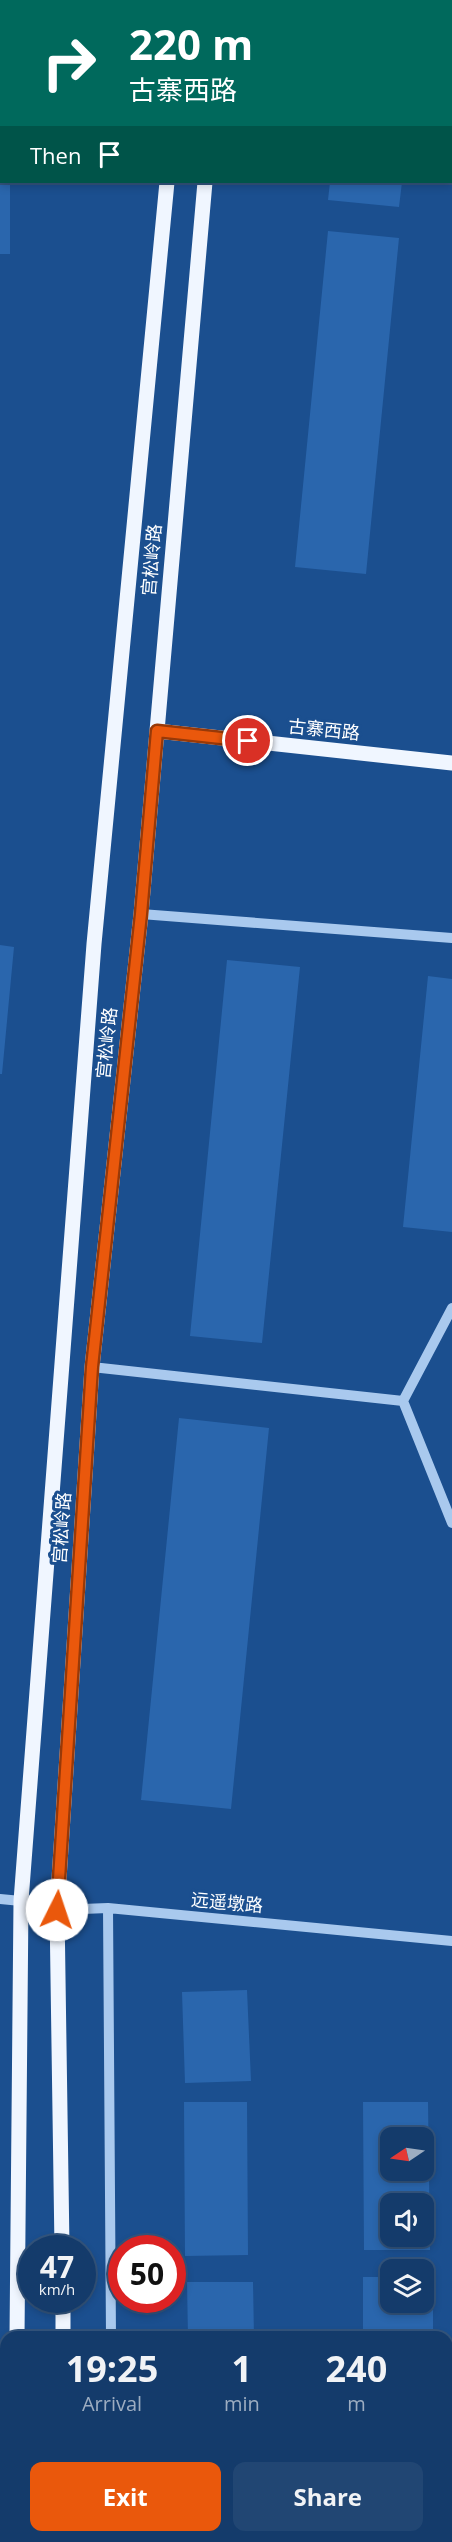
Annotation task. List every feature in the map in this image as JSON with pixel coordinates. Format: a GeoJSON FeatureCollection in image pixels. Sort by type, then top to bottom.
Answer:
{"type":"FeatureCollection","features":[{"type":"Feature","properties":{"kind":"main road"},"geometry":{"type":"LineString","coordinates":[[17,2331],[21,1901],[94,944],[166,183]]}},
{"type":"Feature","properties":{"kind":"main road","name":"宫松岭路"},"geometry":{"type":"LineString","coordinates":[[62,2235],[57,1910],[92,1367],[141,914],[205,183]]}},
{"type":"Feature","properties":{"kind":"main road","name":"古寨西路"},"geometry":{"type":"LineString","coordinates":[[157,731],[452,763]]}},
{"type":"Feature","properties":{"kind":"main road"},"geometry":{"type":"LineString","coordinates":[[63,2313],[63,2331]]}},
{"type":"Feature","properties":{"kind":"street"},"geometry":{"type":"LineString","coordinates":[[141,914],[452,938]]}},
{"type":"Feature","properties":{"kind":"street"},"geometry":{"type":"LineString","coordinates":[[452,1308],[403,1401],[452,1523]]}},
{"type":"Feature","properties":{"kind":"street"},"geometry":{"type":"LineString","coordinates":[[92,1367],[403,1401]]}},
{"type":"Feature","properties":{"kind":"street","name":"远遥墩路"},"geometry":{"type":"LineString","coordinates":[[0,1899],[21,1901],[57,1910],[108,1908],[452,1941]]}},
{"type":"Feature","properties":{"kind":"street"},"geometry":{"type":"LineString","coordinates":[[108,1908],[111,2331]]}},
{"type":"Feature","properties":{"kind":"building"},"geometry":{"type":"Polygon","coordinates":[[[0,183],[10,183],[10,254],[0,254],[0,183]]]}},
{"type":"Feature","properties":{"kind":"building"},"geometry":{"type":"Polygon","coordinates":[[[330,183],[402,183],[399,207],[328,200],[330,183]]]}},
{"type":"Feature","properties":{"kind":"building"},"geometry":{"type":"Polygon","coordinates":[[[328,231],[399,238],[366,574],[295,567],[328,231]]]}},
{"type":"Feature","properties":{"kind":"building"},"geometry":{"type":"Polygon","coordinates":[[[0,945],[14,947],[2,1074],[0,1074],[0,945]]]}},
{"type":"Feature","properties":{"kind":"building"},"geometry":{"type":"Polygon","coordinates":[[[227,960],[300,967],[262,1343],[190,1336],[227,960]]]}},
{"type":"Feature","properties":{"kind":"building"},"geometry":{"type":"Polygon","coordinates":[[[428,976],[452,979],[452,1232],[403,1227],[428,976]]]}},
{"type":"Feature","properties":{"kind":"building"},"geometry":{"type":"Polygon","coordinates":[[[179,1418],[269,1428],[231,1809],[141,1800],[179,1418]]]}},
{"type":"Feature","properties":{"kind":"building"},"geometry":{"type":"Polygon","coordinates":[[[247,1990],[251,2081],[185,2083],[182,1992],[247,1990]]]}},
{"type":"Feature","properties":{"kind":"building"},"geometry":{"type":"Polygon","coordinates":[[[184,2102],[247,2102],[248,2255],[186,2256],[184,2102]]]}},
{"type":"Feature","properties":{"kind":"building"},"geometry":{"type":"Polygon","coordinates":[[[363,2102],[428,2102],[428,2127],[380,2127],[380,2181],[429,2181],[429,2193],[380,2193],[380,2247],[430,2247],[430,2250],[364,2250],[363,2102]]]}},
{"type":"Feature","properties":{"kind":"building"},"geometry":{"type":"Polygon","coordinates":[[[363,2277],[380,2277],[380,2313],[433,2313],[433,2331],[363,2331],[363,2277]]]}},
{"type":"Feature","properties":{"kind":"building"},"geometry":{"type":"Polygon","coordinates":[[[187,2282],[253,2282],[254,2331],[188,2331],[187,2282]]]}},
{"type":"Feature","properties":{"kind":"route"},"geometry":{"type":"LineString","coordinates":[[57,1910],[92,1367],[141,914],[157,731],[248,741]]}}]}
